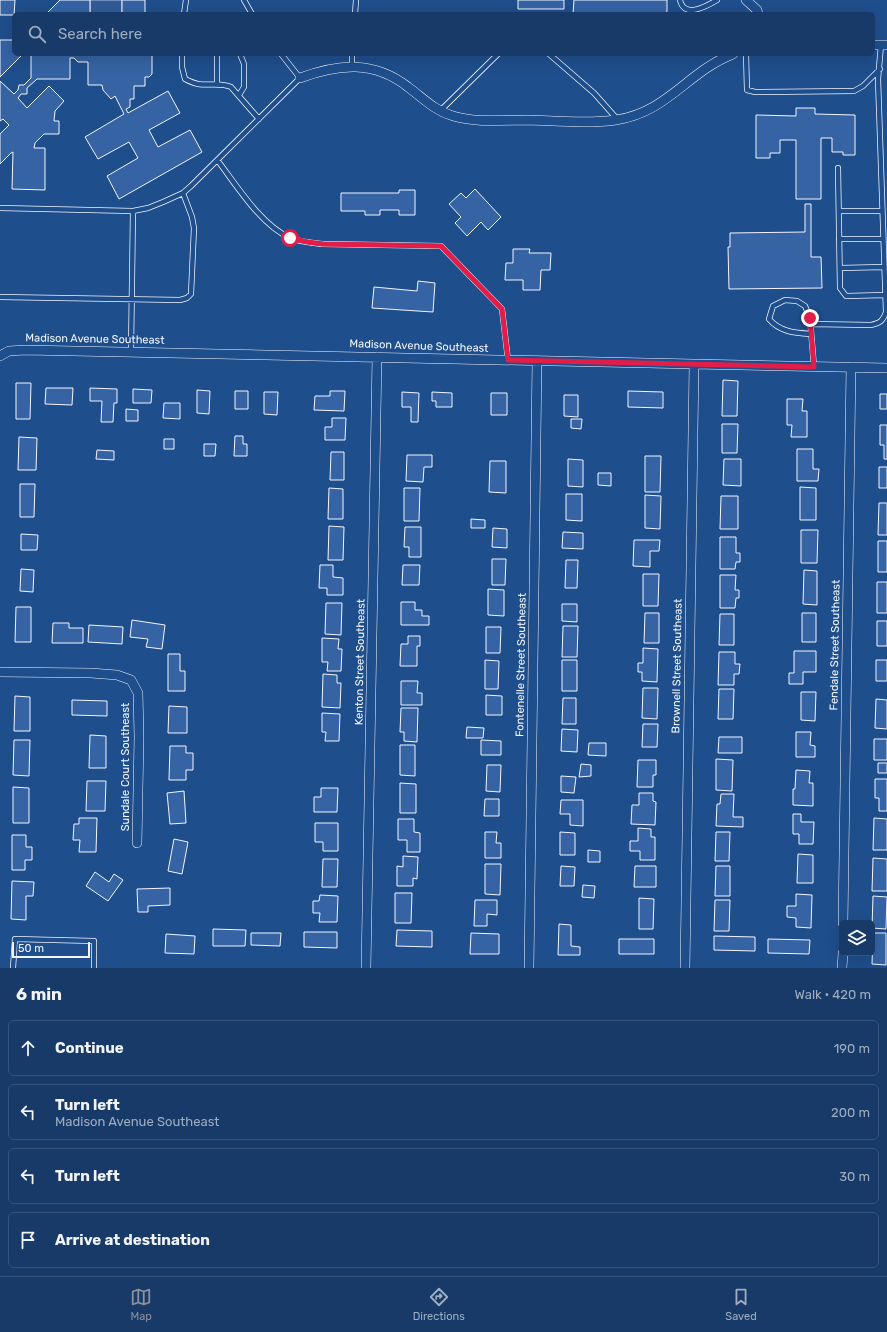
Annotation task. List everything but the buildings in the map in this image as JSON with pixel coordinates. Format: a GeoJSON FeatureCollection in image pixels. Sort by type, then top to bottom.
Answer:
{"type":"FeatureCollection","features":[{"type":"Feature","properties":{"kind":"street"},"geometry":{"type":"LineString","coordinates":[[746,0],[758,12]]}},
{"type":"Feature","properties":{"kind":"street"},"geometry":{"type":"LineString","coordinates":[[300,78],[323,70],[352,66],[372,69],[390,76],[407,86],[433,107],[456,116],[474,119],[597,122],[618,120],[653,108],[669,98],[704,69],[728,56]]}},
{"type":"Feature","properties":{"kind":"street","name":"Madison Avenue Southeast"},"geometry":{"type":"LineString","coordinates":[[0,356],[9,351],[25,350],[131,351],[694,365],[887,368]]}},
{"type":"Feature","properties":{"kind":"street","name":"Kenton Street Southeast"},"geometry":{"type":"LineString","coordinates":[[366,968],[377,357]]}},
{"type":"Feature","properties":{"kind":"street","name":"Fontenelle Street Southeast"},"geometry":{"type":"LineString","coordinates":[[529,968],[537,361]]}},
{"type":"Feature","properties":{"kind":"street","name":"Brownell Street Southeast"},"geometry":{"type":"LineString","coordinates":[[685,968],[694,365]]}},
{"type":"Feature","properties":{"kind":"street","name":"Fendale Street Southeast"},"geometry":{"type":"LineString","coordinates":[[843,920],[851,368]]}},
{"type":"Feature","properties":{"kind":"street","name":"Sundale Court Southeast"},"geometry":{"type":"LineString","coordinates":[[0,672],[91,673],[117,675],[131,680],[138,693],[139,737],[137,843]]}},
{"type":"Feature","properties":{"kind":"street"},"geometry":{"type":"LineString","coordinates":[[842,968],[843,956]]}},
{"type":"Feature","properties":{"kind":"lane"},"geometry":{"type":"LineString","coordinates":[[184,12],[186,0]]}},
{"type":"Feature","properties":{"kind":"lane"},"geometry":{"type":"LineString","coordinates":[[244,0],[251,12]]}},
{"type":"Feature","properties":{"kind":"lane"},"geometry":{"type":"LineString","coordinates":[[355,12],[356,0]]}},
{"type":"Feature","properties":{"kind":"lane"},"geometry":{"type":"LineString","coordinates":[[680,0],[681,5],[686,10],[694,10],[706,7],[716,0]]}},
{"type":"Feature","properties":{"kind":"lane"},"geometry":{"type":"LineString","coordinates":[[810,324],[879,324],[884,318],[886,312],[879,86],[880,45]]}},
{"type":"Feature","properties":{"kind":"lane"},"geometry":{"type":"LineString","coordinates":[[182,56],[182,67],[185,79],[197,84],[226,84],[239,95],[259,119]]}},
{"type":"Feature","properties":{"kind":"lane"},"geometry":{"type":"LineString","coordinates":[[217,56],[218,84]]}},
{"type":"Feature","properties":{"kind":"lane"},"geometry":{"type":"LineString","coordinates":[[239,95],[244,87],[244,64],[241,56]]}},
{"type":"Feature","properties":{"kind":"lane"},"geometry":{"type":"LineString","coordinates":[[0,208],[133,211],[148,208],[183,193],[218,161],[300,78],[283,56]]}},
{"type":"Feature","properties":{"kind":"lane"},"geometry":{"type":"LineString","coordinates":[[352,56],[352,66]]}},
{"type":"Feature","properties":{"kind":"lane"},"geometry":{"type":"LineString","coordinates":[[440,111],[496,56]]}},
{"type":"Feature","properties":{"kind":"lane"},"geometry":{"type":"LineString","coordinates":[[551,56],[594,93],[618,120]]}},
{"type":"Feature","properties":{"kind":"lane"},"geometry":{"type":"LineString","coordinates":[[746,56],[747,90],[755,92],[854,91],[863,86],[880,69]]}},
{"type":"Feature","properties":{"kind":"lane"},"geometry":{"type":"LineString","coordinates":[[218,161],[265,221],[290,238],[323,244],[441,246],[502,309],[508,360]]}},
{"type":"Feature","properties":{"kind":"lane"},"geometry":{"type":"LineString","coordinates":[[838,168],[840,288],[846,296],[885,295]]}},
{"type":"Feature","properties":{"kind":"lane"},"geometry":{"type":"LineString","coordinates":[[0,297],[180,300],[187,298],[191,294],[194,228],[192,217],[183,193]]}},
{"type":"Feature","properties":{"kind":"lane"},"geometry":{"type":"LineString","coordinates":[[131,351],[133,211]]}},
{"type":"Feature","properties":{"kind":"lane"},"geometry":{"type":"LineString","coordinates":[[839,211],[882,212]]}},
{"type":"Feature","properties":{"kind":"lane"},"geometry":{"type":"LineString","coordinates":[[839,239],[883,239]]}},
{"type":"Feature","properties":{"kind":"lane"},"geometry":{"type":"LineString","coordinates":[[840,268],[884,268]]}},
{"type":"Feature","properties":{"kind":"lane"},"geometry":{"type":"LineString","coordinates":[[811,334],[792,332],[781,329],[773,324],[769,318],[773,306],[785,300],[797,301],[805,306],[810,318],[814,367]]}},
{"type":"Feature","properties":{"kind":"lane"},"geometry":{"type":"LineString","coordinates":[[13,968],[15,939],[94,941],[94,968]]}},
{"type":"Feature","properties":{"kind":"shaded area"},"geometry":{"type":"Polygon","coordinates":[[[90,0],[122,0],[122,12],[90,12],[90,0]]]}},
{"type":"Feature","properties":{"kind":"route"},"geometry":{"type":"LineString","coordinates":[[290,238],[323,244],[441,246],[502,309],[508,360],[814,367],[810,318]]}}]}
